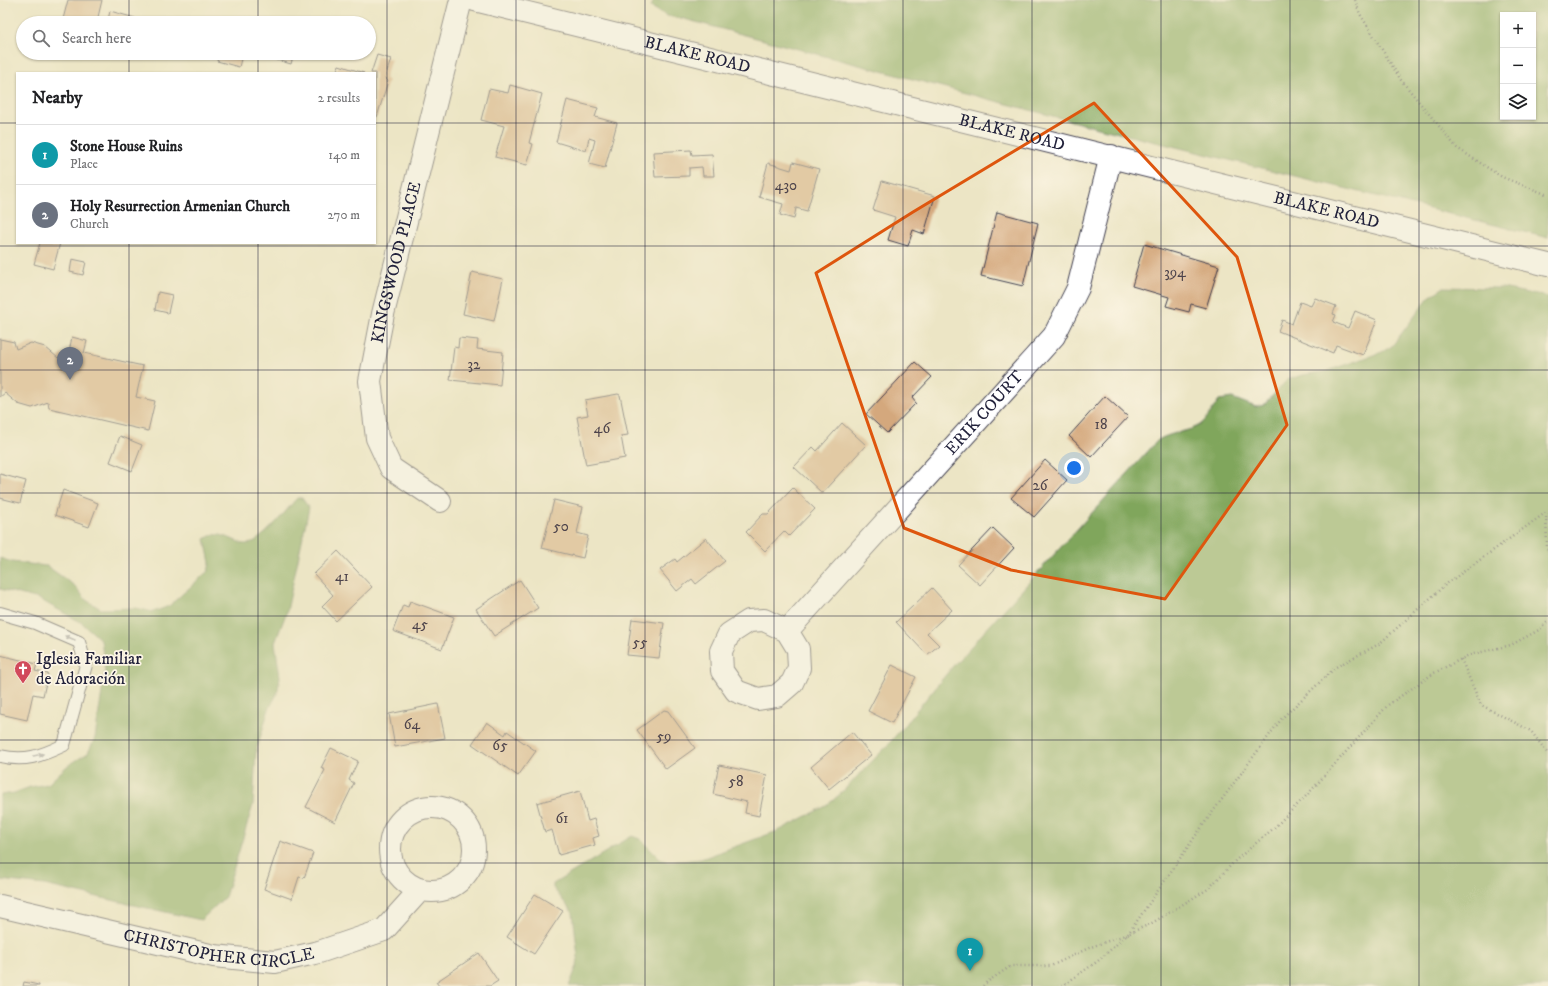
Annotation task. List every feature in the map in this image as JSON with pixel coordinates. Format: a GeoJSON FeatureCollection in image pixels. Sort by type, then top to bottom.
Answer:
{"type":"FeatureCollection","features":[{"type":"Feature","properties":{"kind":"street","name":"KINGSWOOD PLACE"},"geometry":{"type":"LineString","coordinates":[[440,501],[391,468],[377,438],[370,381],[383,314],[461,0]]}},
{"type":"Feature","properties":{"kind":"street","name":"BLAKE ROAD"},"geometry":{"type":"LineString","coordinates":[[475,0],[1548,265]]}},
{"type":"Feature","properties":{"kind":"street","name":"ERIK COURT"},"geometry":{"type":"LineString","coordinates":[[787,631],[1054,336],[1078,288],[1111,156]]}},
{"type":"Feature","properties":{"kind":"street","name":"CHRISTOPHER CIRCLE"},"geometry":{"type":"LineString","coordinates":[[0,906],[214,956],[275,962],[319,952],[384,930],[420,890]]}},
{"type":"Feature","properties":{"kind":"lane"},"geometry":{"type":"LineString","coordinates":[[0,613],[34,623],[79,642],[86,665],[64,745],[42,756],[14,759],[0,756]]}},
{"type":"Feature","properties":{"kind":"path"},"geometry":{"type":"LineString","coordinates":[[1355,0],[1360,14],[1401,80],[1457,148],[1502,177],[1548,195]]}},
{"type":"Feature","properties":{"kind":"path"},"geometry":{"type":"LineString","coordinates":[[1547,512],[1548,550]]}},
{"type":"Feature","properties":{"kind":"path"},"geometry":{"type":"LineString","coordinates":[[1062,986],[1098,961],[1128,934],[1203,826],[1282,718],[1336,667],[1379,644],[1444,585],[1547,512]]}},
{"type":"Feature","properties":{"kind":"path"},"geometry":{"type":"LineString","coordinates":[[983,986],[1011,966],[1051,966],[1091,948],[1128,934],[1152,923],[1208,889],[1236,860],[1274,828],[1303,799],[1388,706],[1434,673],[1469,655],[1512,645],[1539,630],[1548,621]]}},
{"type":"Feature","properties":{"kind":"path"},"geometry":{"type":"LineString","coordinates":[[1461,659],[1481,705],[1531,732],[1548,754]]}},
{"type":"Feature","properties":{"kind":"highlighted area"},"geometry":{"type":"Polygon","coordinates":[[[1094,103],[1237,257],[1287,425],[1165,599],[1011,570],[904,528],[816,273],[913,212],[1094,103]]]}},
{"type":"Feature","properties":{"kind":"green space"},"geometry":{"type":"Polygon","coordinates":[[[654,0],[1548,0],[1548,238],[1098,128],[684,19],[667,16],[651,7],[654,0]]]}},
{"type":"Feature","properties":{"kind":"green space"},"geometry":{"type":"Polygon","coordinates":[[[1444,287],[1502,288],[1548,297],[1548,986],[569,986],[577,966],[578,958],[573,913],[553,888],[553,884],[632,836],[640,839],[660,859],[668,862],[701,859],[780,830],[826,806],[839,795],[887,746],[953,666],[1158,440],[1168,435],[1200,425],[1208,417],[1219,400],[1232,398],[1256,407],[1264,405],[1287,380],[1303,375],[1327,371],[1382,352],[1392,346],[1429,297],[1444,287]]]}},
{"type":"Feature","properties":{"kind":"green space"},"geometry":{"type":"Polygon","coordinates":[[[297,498],[302,498],[309,508],[287,611],[275,643],[280,677],[277,694],[269,709],[256,751],[253,805],[225,897],[201,920],[44,885],[0,880],[0,795],[48,784],[67,766],[88,753],[95,738],[105,671],[101,640],[82,623],[39,599],[0,589],[0,558],[12,562],[47,566],[75,586],[86,600],[101,609],[136,608],[153,612],[169,606],[208,571],[210,563],[205,539],[209,536],[222,535],[244,544],[251,543],[273,526],[297,498]]]}},
{"type":"Feature","properties":{"kind":"building"},"geometry":{"type":"Polygon","coordinates":[[[68,0],[102,0],[98,16],[64,16],[68,0]]]}},
{"type":"Feature","properties":{"kind":"building"},"geometry":{"type":"Polygon","coordinates":[[[110,11],[128,16],[109,16],[110,11]]]}},
{"type":"Feature","properties":{"kind":"building"},"geometry":{"type":"Polygon","coordinates":[[[377,55],[391,59],[385,78],[388,81],[377,117],[376,72],[371,72],[377,55]]]}},
{"type":"Feature","properties":{"kind":"building"},"geometry":{"type":"Polygon","coordinates":[[[217,60],[241,60],[239,67],[217,60]]]}},
{"type":"Feature","properties":{"kind":"building"},"geometry":{"type":"Polygon","coordinates":[[[277,60],[292,60],[291,64],[277,60]]]}},
{"type":"Feature","properties":{"kind":"building"},"geometry":{"type":"Polygon","coordinates":[[[339,65],[361,72],[336,72],[339,65]]]}},
{"type":"Feature","properties":{"kind":"building"},"geometry":{"type":"Polygon","coordinates":[[[510,85],[542,94],[529,143],[533,144],[527,165],[495,157],[504,126],[481,120],[489,89],[508,93],[510,85]]]}},
{"type":"Feature","properties":{"kind":"building"},"geometry":{"type":"Polygon","coordinates":[[[567,100],[598,108],[595,117],[617,123],[605,168],[589,164],[595,140],[589,138],[586,151],[556,142],[567,100]]]}},
{"type":"Feature","properties":{"kind":"building"},"geometry":{"type":"Polygon","coordinates":[[[691,150],[692,155],[712,154],[714,176],[703,176],[702,167],[689,168],[689,176],[655,177],[653,152],[691,150]]]}},
{"type":"Feature","properties":{"kind":"building"},"geometry":{"type":"Polygon","coordinates":[[[793,162],[819,169],[807,211],[796,208],[794,219],[780,215],[783,204],[759,197],[768,163],[791,170],[793,162]]]}},
{"type":"Feature","properties":{"kind":"building"},"geometry":{"type":"Polygon","coordinates":[[[882,181],[935,196],[924,234],[913,230],[908,246],[888,240],[895,217],[873,210],[882,181]]]}},
{"type":"Feature","properties":{"kind":"building"},"geometry":{"type":"Polygon","coordinates":[[[997,212],[1038,223],[1023,286],[981,276],[997,212]]]}},
{"type":"Feature","properties":{"kind":"building"},"geometry":{"type":"Polygon","coordinates":[[[40,244],[60,244],[53,269],[34,264],[40,244]]]}},
{"type":"Feature","properties":{"kind":"building"},"geometry":{"type":"Polygon","coordinates":[[[1144,244],[1219,266],[1206,308],[1191,304],[1189,312],[1166,306],[1169,297],[1132,286],[1144,244]]]}},
{"type":"Feature","properties":{"kind":"building"},"geometry":{"type":"Polygon","coordinates":[[[72,259],[86,262],[83,275],[70,272],[72,259]]]}},
{"type":"Feature","properties":{"kind":"building"},"geometry":{"type":"Polygon","coordinates":[[[472,272],[503,279],[494,321],[463,314],[472,272]]]}},
{"type":"Feature","properties":{"kind":"building"},"geometry":{"type":"Polygon","coordinates":[[[158,292],[172,295],[168,313],[155,310],[158,292]]]}},
{"type":"Feature","properties":{"kind":"building"},"geometry":{"type":"Polygon","coordinates":[[[1315,298],[1336,306],[1333,314],[1336,315],[1333,322],[1348,328],[1355,311],[1377,320],[1363,355],[1336,345],[1333,353],[1278,331],[1282,320],[1292,324],[1300,302],[1311,306],[1315,298]]]}},
{"type":"Feature","properties":{"kind":"building"},"geometry":{"type":"Polygon","coordinates":[[[72,337],[87,341],[84,353],[143,366],[136,397],[155,401],[148,431],[49,408],[48,402],[32,408],[18,404],[5,393],[0,397],[0,339],[14,342],[16,349],[31,343],[45,347],[58,358],[62,354],[70,355],[71,352],[69,352],[72,337]]]}},
{"type":"Feature","properties":{"kind":"building"},"geometry":{"type":"Polygon","coordinates":[[[459,338],[478,340],[477,349],[503,352],[500,385],[450,380],[454,347],[458,348],[459,338]]]}},
{"type":"Feature","properties":{"kind":"building"},"geometry":{"type":"Polygon","coordinates":[[[915,362],[932,377],[912,398],[916,403],[887,433],[866,414],[915,362]]]}},
{"type":"Feature","properties":{"kind":"building"},"geometry":{"type":"Polygon","coordinates":[[[618,394],[620,395],[628,435],[621,436],[625,458],[586,465],[577,417],[588,415],[585,400],[618,394]]]}},
{"type":"Feature","properties":{"kind":"building"},"geometry":{"type":"Polygon","coordinates":[[[1105,396],[1128,417],[1091,457],[1069,436],[1105,396]]]}},
{"type":"Feature","properties":{"kind":"building"},"geometry":{"type":"Polygon","coordinates":[[[842,423],[866,445],[822,493],[794,467],[813,447],[817,451],[842,423]]]}},
{"type":"Feature","properties":{"kind":"building"},"geometry":{"type":"Polygon","coordinates":[[[120,436],[142,445],[132,471],[110,462],[120,436]]]}},
{"type":"Feature","properties":{"kind":"building"},"geometry":{"type":"Polygon","coordinates":[[[1045,460],[1067,480],[1034,517],[1011,498],[1045,460]]]}},
{"type":"Feature","properties":{"kind":"building"},"geometry":{"type":"Polygon","coordinates":[[[0,474],[26,481],[20,503],[0,498],[0,474]]]}},
{"type":"Feature","properties":{"kind":"building"},"geometry":{"type":"Polygon","coordinates":[[[793,488],[815,509],[789,536],[784,531],[765,551],[746,532],[763,514],[768,514],[793,488]]]}},
{"type":"Feature","properties":{"kind":"building"},"geometry":{"type":"Polygon","coordinates":[[[63,490],[98,503],[89,527],[55,515],[63,490]]]}},
{"type":"Feature","properties":{"kind":"building"},"geometry":{"type":"Polygon","coordinates":[[[554,500],[583,507],[577,533],[588,536],[583,558],[542,548],[554,500]]]}},
{"type":"Feature","properties":{"kind":"building"},"geometry":{"type":"Polygon","coordinates":[[[993,528],[1014,548],[980,585],[958,565],[993,528]]]}},
{"type":"Feature","properties":{"kind":"building"},"geometry":{"type":"Polygon","coordinates":[[[706,538],[725,561],[696,584],[692,579],[677,591],[660,570],[675,559],[677,562],[706,538]]]}},
{"type":"Feature","properties":{"kind":"building"},"geometry":{"type":"Polygon","coordinates":[[[338,551],[372,587],[336,621],[322,606],[333,595],[314,574],[338,551]]]}},
{"type":"Feature","properties":{"kind":"building"},"geometry":{"type":"Polygon","coordinates":[[[520,580],[538,608],[494,636],[476,609],[520,580]]]}},
{"type":"Feature","properties":{"kind":"building"},"geometry":{"type":"Polygon","coordinates":[[[932,588],[952,610],[927,633],[939,645],[927,655],[896,622],[932,588]]]}},
{"type":"Feature","properties":{"kind":"building"},"geometry":{"type":"Polygon","coordinates":[[[410,601],[454,617],[442,649],[393,631],[403,605],[408,607],[410,601]]]}},
{"type":"Feature","properties":{"kind":"building"},"geometry":{"type":"Polygon","coordinates":[[[632,619],[664,623],[659,658],[627,655],[632,619]]]}},
{"type":"Feature","properties":{"kind":"building","name":"Iglesia Familiar de Adoración"},"geometry":{"type":"Polygon","coordinates":[[[0,655],[37,664],[35,671],[48,674],[43,696],[33,694],[27,720],[0,714],[0,655]]]}},
{"type":"Feature","properties":{"kind":"building"},"geometry":{"type":"Polygon","coordinates":[[[892,665],[916,677],[892,723],[868,711],[892,665]]]}},
{"type":"Feature","properties":{"kind":"building"},"geometry":{"type":"Polygon","coordinates":[[[438,704],[445,738],[395,747],[389,714],[438,704]]]}},
{"type":"Feature","properties":{"kind":"building"},"geometry":{"type":"Polygon","coordinates":[[[664,710],[668,711],[695,748],[666,769],[637,730],[664,710]]]}},
{"type":"Feature","properties":{"kind":"building"},"geometry":{"type":"Polygon","coordinates":[[[487,722],[505,735],[507,731],[536,751],[518,776],[472,744],[487,722]]]}},
{"type":"Feature","properties":{"kind":"building"},"geometry":{"type":"Polygon","coordinates":[[[852,732],[871,755],[829,789],[811,767],[852,732]]]}},
{"type":"Feature","properties":{"kind":"building"},"geometry":{"type":"Polygon","coordinates":[[[331,748],[358,761],[349,780],[354,783],[335,822],[306,807],[325,770],[321,768],[331,748]]]}},
{"type":"Feature","properties":{"kind":"building"},"geometry":{"type":"Polygon","coordinates":[[[719,765],[767,775],[759,816],[745,813],[747,802],[713,794],[719,765]]]}},
{"type":"Feature","properties":{"kind":"building"},"geometry":{"type":"Polygon","coordinates":[[[580,791],[588,821],[594,819],[599,836],[593,838],[595,845],[559,855],[552,830],[545,832],[537,803],[580,791]]]}},
{"type":"Feature","properties":{"kind":"building"},"geometry":{"type":"Polygon","coordinates":[[[280,841],[313,853],[304,878],[299,877],[292,899],[264,889],[280,841]]]}},
{"type":"Feature","properties":{"kind":"building"},"geometry":{"type":"Polygon","coordinates":[[[535,894],[563,911],[534,954],[507,937],[535,894]]]}},
{"type":"Feature","properties":{"kind":"building"},"geometry":{"type":"Polygon","coordinates":[[[479,953],[498,981],[490,986],[439,986],[436,982],[479,953]]]}},
{"type":"Feature","properties":{"kind":"building"},"geometry":{"type":"Polygon","coordinates":[[[24,982],[39,985],[39,986],[23,986],[24,982]]]}},
{"type":"Feature","properties":{"kind":"place","name":"Holy Resurrection Armenian Church"},"geometry":{"type":"Point","coordinates":[70,380]}},
{"type":"Feature","properties":{"kind":"place","name":"Iglesia Familiar de Adoración"},"geometry":{"type":"Point","coordinates":[23,684]}},
{"type":"Feature","properties":{"kind":"place","name":"Stone House Ruins"},"geometry":{"type":"Point","coordinates":[970,971]}}]}
